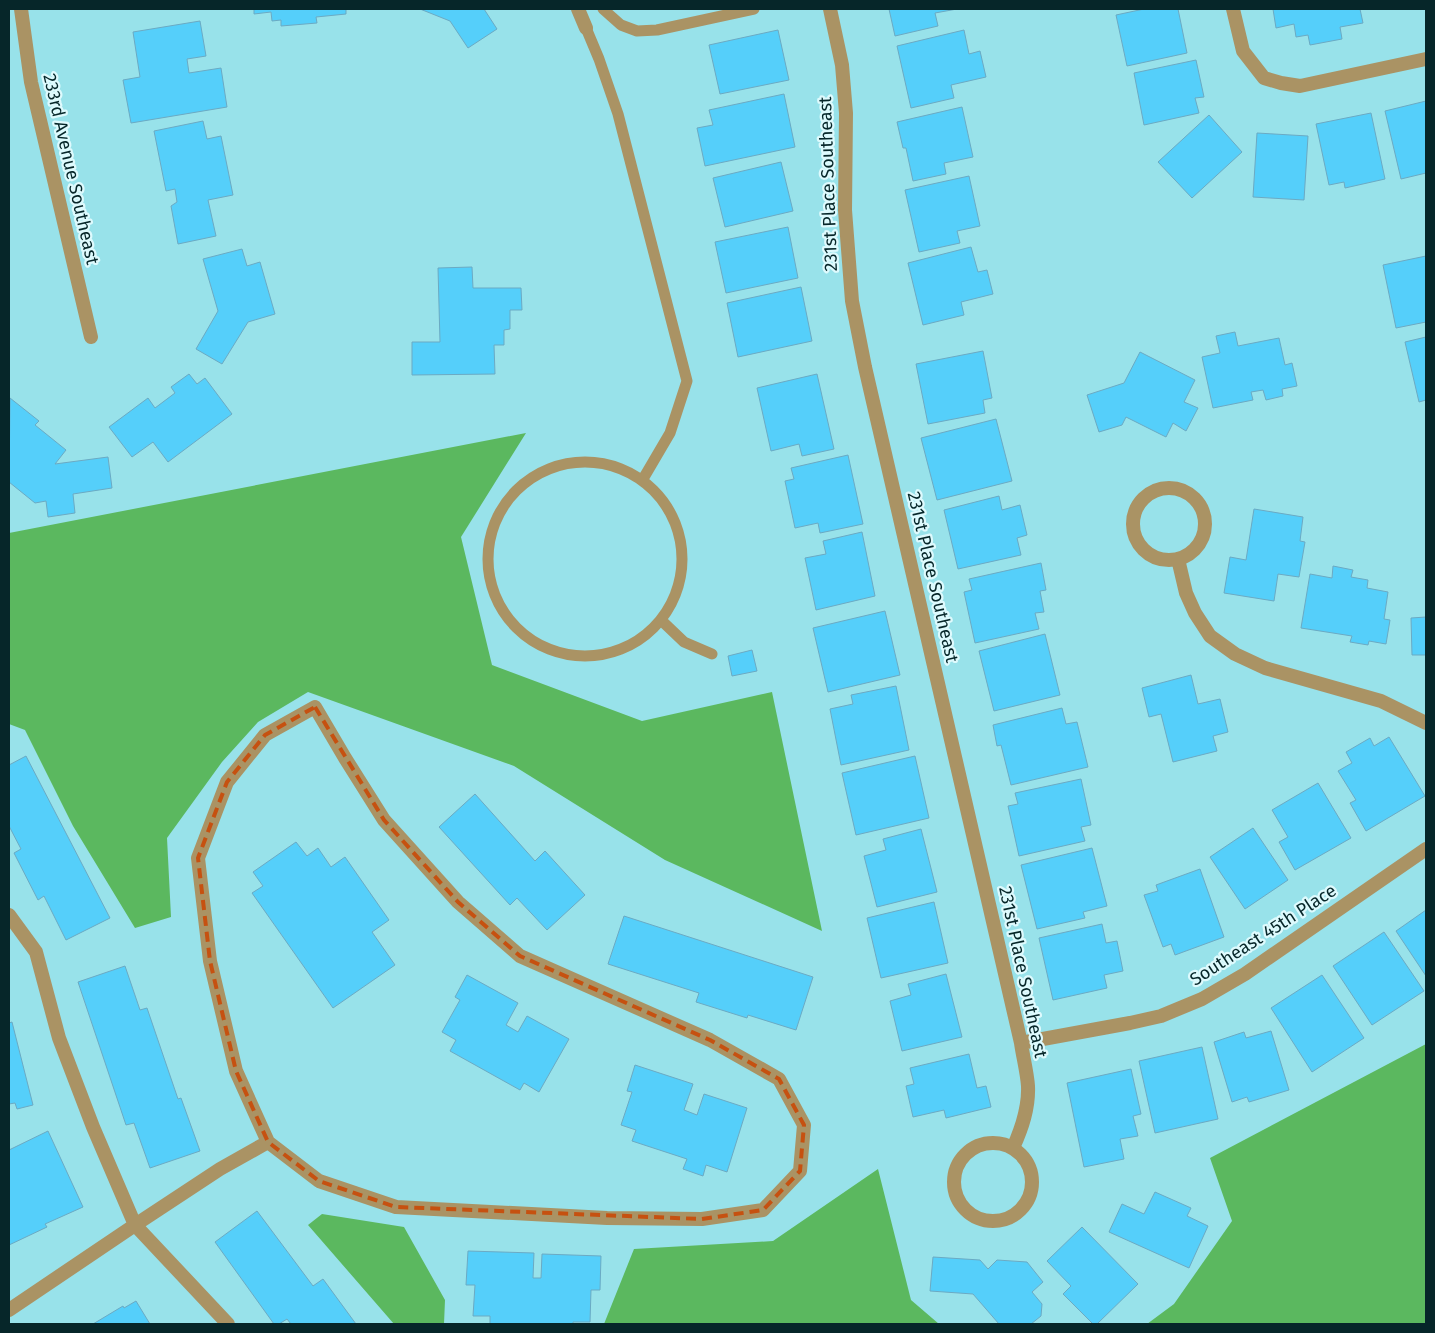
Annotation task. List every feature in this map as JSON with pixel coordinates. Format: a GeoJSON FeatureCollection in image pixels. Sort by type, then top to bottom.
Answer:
{"type":"FeatureCollection","features":[{"type":"Feature","properties":{"kind":"street","name":"233rd Avenue Southeast"},"geometry":{"type":"LineString","coordinates":[[21,9],[31,82],[91,337]]}},
{"type":"Feature","properties":{"kind":"street"},"geometry":{"type":"LineString","coordinates":[[578,9],[586,28]]}},
{"type":"Feature","properties":{"kind":"street","name":"231st Place Southeast"},"geometry":{"type":"LineString","coordinates":[[830,9],[842,65],[846,113],[845,210],[852,301],[865,367],[1021,1043],[1028,1086],[1027,1108],[1021,1131],[1013,1148]]}},
{"type":"Feature","properties":{"kind":"street"},"geometry":{"type":"LineString","coordinates":[[1233,9],[1243,51],[1264,78],[1281,83],[1300,86],[1426,59]]}},
{"type":"Feature","properties":{"kind":"street"},"geometry":{"type":"LineString","coordinates":[[1169,487],[1181,489],[1199,503],[1204,514],[1203,537],[1197,547],[1188,555],[1178,559],[1166,560],[1154,557],[1143,550],[1136,540],[1133,528],[1134,515],[1138,504],[1147,495],[1158,489],[1169,487]]}},
{"type":"Feature","properties":{"kind":"street"},"geometry":{"type":"LineString","coordinates":[[1178,559],[1186,594],[1195,613],[1210,636],[1234,654],[1266,668],[1381,701],[1426,723]]}},
{"type":"Feature","properties":{"kind":"street"},"geometry":{"type":"LineString","coordinates":[[316,707],[384,820],[458,902],[520,956],[710,1040],[779,1079],[804,1124],[800,1172],[763,1210],[702,1219],[607,1218],[396,1207],[318,1180],[268,1142],[236,1071],[210,961],[198,858],[226,782],[266,735],[316,707]]}},
{"type":"Feature","properties":{"kind":"street","name":"Southeast 45th Place"},"geometry":{"type":"LineString","coordinates":[[1021,1043],[1153,1018],[1202,999],[1245,974],[1426,849]]}},
{"type":"Feature","properties":{"kind":"street"},"geometry":{"type":"LineString","coordinates":[[9,915],[36,952],[59,1038],[92,1127],[135,1225],[228,1324]]}},
{"type":"Feature","properties":{"kind":"street"},"geometry":{"type":"LineString","coordinates":[[9,1310],[220,1169],[268,1142]]}},
{"type":"Feature","properties":{"kind":"street"},"geometry":{"type":"LineString","coordinates":[[984,1144],[1002,1144],[1013,1148],[1023,1157],[1030,1169],[1032,1182],[1030,1195],[1023,1207],[1012,1216],[1000,1220],[986,1220],[974,1215],[964,1208],[954,1186],[955,1174],[960,1162],[968,1152],[984,1144]]}},
{"type":"Feature","properties":{"kind":"lane"},"geometry":{"type":"LineString","coordinates":[[603,9],[621,25],[637,31],[657,30],[754,9]]}},
{"type":"Feature","properties":{"kind":"lane"},"geometry":{"type":"LineString","coordinates":[[586,28],[618,114],[687,381],[670,434],[643,479]]}},
{"type":"Feature","properties":{"kind":"lane"},"geometry":{"type":"LineString","coordinates":[[581,460],[614,465],[643,479],[666,502],[680,530],[684,562],[677,593],[662,621],[638,642],[608,654],[577,656],[546,649],[518,631],[498,605],[488,574],[488,541],[500,510],[521,484],[549,467],[581,460]]}},
{"type":"Feature","properties":{"kind":"lane"},"geometry":{"type":"LineString","coordinates":[[662,621],[684,642],[712,654]]}},
{"type":"Feature","properties":{"kind":"highlighted area"},"geometry":{"type":"Polygon","coordinates":[[[315,707],[384,820],[458,902],[520,956],[710,1040],[779,1079],[804,1125],[800,1171],[763,1210],[702,1219],[396,1207],[319,1181],[268,1142],[236,1071],[210,961],[198,858],[227,782],[265,735],[315,707]]]}},
{"type":"Feature","properties":{"kind":"green space"},"geometry":{"type":"Polygon","coordinates":[[[526,433],[461,537],[492,665],[642,721],[772,692],[822,931],[665,860],[514,766],[308,692],[258,722],[222,762],[167,838],[171,917],[135,928],[73,826],[25,730],[9,724],[9,533],[526,433]]]}},
{"type":"Feature","properties":{"kind":"green space"},"geometry":{"type":"Polygon","coordinates":[[[1426,1044],[1426,1324],[1147,1324],[1174,1304],[1232,1221],[1210,1158],[1426,1044]]]}},
{"type":"Feature","properties":{"kind":"green space"},"geometry":{"type":"Polygon","coordinates":[[[878,1169],[911,1300],[939,1324],[604,1324],[634,1249],[773,1241],[878,1169]]]}},
{"type":"Feature","properties":{"kind":"green space"},"geometry":{"type":"Polygon","coordinates":[[[322,1214],[404,1227],[445,1300],[444,1324],[394,1324],[308,1225],[322,1214]]]}},
{"type":"Feature","properties":{"kind":"building"},"geometry":{"type":"Polygon","coordinates":[[[254,9],[346,9],[346,14],[316,17],[317,23],[281,26],[281,20],[272,21],[271,12],[254,14],[254,9]]]}},
{"type":"Feature","properties":{"kind":"building"},"geometry":{"type":"Polygon","coordinates":[[[420,9],[484,9],[497,29],[468,48],[450,21],[420,9]]]}},
{"type":"Feature","properties":{"kind":"building"},"geometry":{"type":"Polygon","coordinates":[[[889,9],[957,9],[935,13],[938,26],[895,36],[889,9]]]}},
{"type":"Feature","properties":{"kind":"building"},"geometry":{"type":"Polygon","coordinates":[[[1144,9],[1178,9],[1187,53],[1127,66],[1116,15],[1144,9]]]}},
{"type":"Feature","properties":{"kind":"building"},"geometry":{"type":"Polygon","coordinates":[[[1273,9],[1360,9],[1363,23],[1340,27],[1342,39],[1310,45],[1308,35],[1296,37],[1294,24],[1276,28],[1273,9]]]}},
{"type":"Feature","properties":{"kind":"building"},"geometry":{"type":"Polygon","coordinates":[[[200,21],[206,56],[187,59],[189,73],[221,68],[227,107],[131,123],[123,80],[140,77],[133,32],[200,21]]]}},
{"type":"Feature","properties":{"kind":"building"},"geometry":{"type":"Polygon","coordinates":[[[778,30],[789,80],[720,94],[709,45],[778,30]]]}},
{"type":"Feature","properties":{"kind":"building"},"geometry":{"type":"Polygon","coordinates":[[[964,30],[969,54],[980,51],[986,77],[951,85],[954,98],[911,108],[897,46],[964,30]]]}},
{"type":"Feature","properties":{"kind":"building"},"geometry":{"type":"Polygon","coordinates":[[[1196,60],[1204,97],[1195,98],[1199,113],[1144,125],[1134,73],[1196,60]]]}},
{"type":"Feature","properties":{"kind":"building"},"geometry":{"type":"Polygon","coordinates":[[[784,94],[795,147],[705,166],[697,128],[713,125],[709,110],[784,94]]]}},
{"type":"Feature","properties":{"kind":"building"},"geometry":{"type":"Polygon","coordinates":[[[1426,101],[1426,173],[1401,179],[1385,111],[1426,101]]]}},
{"type":"Feature","properties":{"kind":"building"},"geometry":{"type":"Polygon","coordinates":[[[962,107],[973,157],[944,163],[946,174],[913,181],[906,148],[903,148],[897,122],[962,107]]]}},
{"type":"Feature","properties":{"kind":"building"},"geometry":{"type":"Polygon","coordinates":[[[1371,113],[1385,179],[1345,188],[1344,182],[1329,185],[1316,124],[1371,113]]]}},
{"type":"Feature","properties":{"kind":"building"},"geometry":{"type":"Polygon","coordinates":[[[1209,115],[1242,152],[1192,198],[1158,162],[1209,115]]]}},
{"type":"Feature","properties":{"kind":"building"},"geometry":{"type":"Polygon","coordinates":[[[203,121],[207,139],[221,136],[233,195],[208,200],[216,236],[178,244],[171,206],[177,202],[175,189],[166,191],[154,131],[203,121]]]}},
{"type":"Feature","properties":{"kind":"building"},"geometry":{"type":"Polygon","coordinates":[[[1257,133],[1308,136],[1304,200],[1253,197],[1257,133]]]}},
{"type":"Feature","properties":{"kind":"building"},"geometry":{"type":"Polygon","coordinates":[[[781,162],[793,211],[725,227],[713,178],[781,162]]]}},
{"type":"Feature","properties":{"kind":"building"},"geometry":{"type":"Polygon","coordinates":[[[969,176],[980,226],[957,231],[960,243],[919,252],[905,190],[969,176]]]}},
{"type":"Feature","properties":{"kind":"building"},"geometry":{"type":"Polygon","coordinates":[[[788,227],[798,278],[726,293],[715,242],[788,227]]]}},
{"type":"Feature","properties":{"kind":"building"},"geometry":{"type":"Polygon","coordinates":[[[971,247],[978,272],[987,270],[993,294],[961,302],[964,315],[923,325],[908,263],[971,247]]]}},
{"type":"Feature","properties":{"kind":"building"},"geometry":{"type":"Polygon","coordinates":[[[242,249],[247,266],[260,262],[275,314],[248,322],[222,364],[196,349],[218,311],[203,259],[242,249]]]}},
{"type":"Feature","properties":{"kind":"building"},"geometry":{"type":"Polygon","coordinates":[[[1426,256],[1426,322],[1396,328],[1383,265],[1426,256]]]}},
{"type":"Feature","properties":{"kind":"building"},"geometry":{"type":"Polygon","coordinates":[[[472,267],[473,288],[521,288],[522,310],[510,310],[510,329],[504,330],[504,345],[494,345],[495,374],[412,375],[412,342],[440,342],[438,268],[472,267]]]}},
{"type":"Feature","properties":{"kind":"building"},"geometry":{"type":"Polygon","coordinates":[[[801,287],[812,341],[738,357],[727,303],[801,287]]]}},
{"type":"Feature","properties":{"kind":"building"},"geometry":{"type":"Polygon","coordinates":[[[1235,332],[1238,346],[1279,338],[1285,365],[1292,363],[1297,386],[1282,389],[1283,396],[1266,400],[1263,390],[1251,392],[1253,400],[1213,408],[1202,357],[1220,353],[1216,336],[1235,332]]]}},
{"type":"Feature","properties":{"kind":"building"},"geometry":{"type":"Polygon","coordinates":[[[1426,337],[1426,400],[1419,402],[1405,342],[1426,337]]]}},
{"type":"Feature","properties":{"kind":"building"},"geometry":{"type":"Polygon","coordinates":[[[983,351],[992,398],[983,400],[985,413],[928,424],[916,364],[983,351]]]}},
{"type":"Feature","properties":{"kind":"building"},"geometry":{"type":"Polygon","coordinates":[[[1140,352],[1195,380],[1184,402],[1198,408],[1186,431],[1173,423],[1166,437],[1126,417],[1122,425],[1099,432],[1087,395],[1124,383],[1140,352]]]}},
{"type":"Feature","properties":{"kind":"building"},"geometry":{"type":"Polygon","coordinates":[[[189,374],[197,384],[205,378],[232,414],[168,462],[153,442],[132,457],[109,427],[148,398],[155,408],[175,393],[171,387],[189,374]]]}},
{"type":"Feature","properties":{"kind":"building"},"geometry":{"type":"Polygon","coordinates":[[[817,374],[834,449],[802,456],[799,444],[771,451],[757,388],[817,374]]]}},
{"type":"Feature","properties":{"kind":"building"},"geometry":{"type":"Polygon","coordinates":[[[10,398],[39,421],[35,425],[66,450],[55,464],[108,457],[112,488],[73,494],[75,513],[48,517],[46,501],[35,503],[9,482],[10,398]]]}},
{"type":"Feature","properties":{"kind":"building"},"geometry":{"type":"Polygon","coordinates":[[[996,419],[1012,481],[937,500],[921,438],[996,419]]]}},
{"type":"Feature","properties":{"kind":"building"},"geometry":{"type":"Polygon","coordinates":[[[848,455],[863,524],[820,533],[818,523],[795,528],[785,481],[794,479],[791,468],[848,455]]]}},
{"type":"Feature","properties":{"kind":"building"},"geometry":{"type":"Polygon","coordinates":[[[999,496],[1002,510],[1020,505],[1027,535],[1017,538],[1021,555],[958,569],[944,510],[999,496]]]}},
{"type":"Feature","properties":{"kind":"building"},"geometry":{"type":"Polygon","coordinates":[[[1254,509],[1303,517],[1300,541],[1305,542],[1299,577],[1278,574],[1274,601],[1224,593],[1230,557],[1246,560],[1254,509]]]}},
{"type":"Feature","properties":{"kind":"building"},"geometry":{"type":"Polygon","coordinates":[[[862,532],[875,596],[816,610],[805,558],[826,554],[823,541],[862,532]]]}},
{"type":"Feature","properties":{"kind":"building"},"geometry":{"type":"Polygon","coordinates":[[[1041,563],[1046,590],[1040,591],[1044,612],[1035,613],[1039,629],[975,643],[964,592],[972,590],[969,579],[1041,563]]]}},
{"type":"Feature","properties":{"kind":"building"},"geometry":{"type":"Polygon","coordinates":[[[1333,566],[1353,570],[1351,577],[1368,580],[1367,588],[1388,592],[1384,619],[1390,620],[1386,644],[1369,641],[1368,645],[1350,642],[1352,636],[1301,628],[1310,574],[1332,578],[1333,566]]]}},
{"type":"Feature","properties":{"kind":"building"},"geometry":{"type":"Polygon","coordinates":[[[885,611],[900,675],[828,692],[813,628],[885,611]]]}},
{"type":"Feature","properties":{"kind":"building"},"geometry":{"type":"Polygon","coordinates":[[[1426,617],[1426,655],[1412,655],[1411,618],[1426,617]]]}},
{"type":"Feature","properties":{"kind":"building"},"geometry":{"type":"Polygon","coordinates":[[[1045,634],[1060,695],[994,711],[979,651],[1045,634]]]}},
{"type":"Feature","properties":{"kind":"building"},"geometry":{"type":"Polygon","coordinates":[[[752,650],[757,671],[732,676],[728,656],[752,650]]]}},
{"type":"Feature","properties":{"kind":"building"},"geometry":{"type":"Polygon","coordinates":[[[1191,675],[1198,704],[1220,699],[1228,732],[1213,736],[1217,751],[1173,762],[1161,714],[1149,717],[1142,688],[1191,675]]]}},
{"type":"Feature","properties":{"kind":"building"},"geometry":{"type":"Polygon","coordinates":[[[896,686],[909,750],[841,765],[830,709],[853,704],[851,695],[896,686]]]}},
{"type":"Feature","properties":{"kind":"building"},"geometry":{"type":"Polygon","coordinates":[[[1062,708],[1066,724],[1077,722],[1088,767],[1011,785],[1001,745],[997,746],[993,725],[1062,708]]]}},
{"type":"Feature","properties":{"kind":"building"},"geometry":{"type":"Polygon","coordinates":[[[1389,737],[1425,796],[1366,831],[1350,803],[1356,800],[1338,771],[1352,763],[1346,752],[1370,738],[1374,746],[1389,737]]]}},
{"type":"Feature","properties":{"kind":"building"},"geometry":{"type":"Polygon","coordinates":[[[26,756],[110,918],[66,940],[44,896],[38,900],[14,853],[21,849],[9,826],[9,765],[26,756]]]}},
{"type":"Feature","properties":{"kind":"building"},"geometry":{"type":"Polygon","coordinates":[[[915,756],[929,818],[856,835],[842,773],[915,756]]]}},
{"type":"Feature","properties":{"kind":"building"},"geometry":{"type":"Polygon","coordinates":[[[1081,779],[1091,825],[1081,827],[1085,841],[1019,856],[1008,806],[1018,804],[1015,793],[1081,779]]]}},
{"type":"Feature","properties":{"kind":"building"},"geometry":{"type":"Polygon","coordinates":[[[1318,783],[1351,838],[1295,870],[1279,842],[1288,837],[1272,810],[1318,783]]]}},
{"type":"Feature","properties":{"kind":"building"},"geometry":{"type":"Polygon","coordinates":[[[475,794],[535,861],[545,851],[585,895],[547,930],[517,898],[510,905],[439,827],[475,794]]]}},
{"type":"Feature","properties":{"kind":"building"},"geometry":{"type":"Polygon","coordinates":[[[1253,828],[1288,880],[1245,909],[1210,857],[1253,828]]]}},
{"type":"Feature","properties":{"kind":"building"},"geometry":{"type":"Polygon","coordinates":[[[921,829],[937,892],[877,907],[864,856],[886,850],[883,839],[921,829]]]}},
{"type":"Feature","properties":{"kind":"building"},"geometry":{"type":"Polygon","coordinates":[[[296,842],[307,856],[318,848],[331,867],[345,857],[389,920],[372,932],[395,965],[333,1008],[252,893],[263,886],[253,872],[296,842]]]}},
{"type":"Feature","properties":{"kind":"building"},"geometry":{"type":"Polygon","coordinates":[[[1092,848],[1107,906],[1083,912],[1085,918],[1037,929],[1021,865],[1092,848]]]}},
{"type":"Feature","properties":{"kind":"building"},"geometry":{"type":"Polygon","coordinates":[[[1200,869],[1224,937],[1175,955],[1171,944],[1163,947],[1144,895],[1158,891],[1156,885],[1200,869]]]}},
{"type":"Feature","properties":{"kind":"building"},"geometry":{"type":"Polygon","coordinates":[[[934,902],[948,963],[881,978],[867,918],[934,902]]]}},
{"type":"Feature","properties":{"kind":"building"},"geometry":{"type":"Polygon","coordinates":[[[1426,910],[1426,976],[1396,931],[1426,910]]]}},
{"type":"Feature","properties":{"kind":"building"},"geometry":{"type":"Polygon","coordinates":[[[624,916],[813,977],[796,1030],[748,1015],[747,1018],[696,1002],[699,993],[608,964],[624,916]]]}},
{"type":"Feature","properties":{"kind":"building"},"geometry":{"type":"Polygon","coordinates":[[[1102,924],[1106,943],[1117,941],[1123,971],[1104,975],[1107,988],[1053,1000],[1039,938],[1102,924]]]}},
{"type":"Feature","properties":{"kind":"building"},"geometry":{"type":"Polygon","coordinates":[[[1384,932],[1424,991],[1372,1025],[1333,966],[1384,932]]]}},
{"type":"Feature","properties":{"kind":"building"},"geometry":{"type":"Polygon","coordinates":[[[125,966],[140,1010],[147,1008],[178,1099],[181,1098],[200,1151],[150,1168],[134,1123],[126,1125],[78,982],[125,966]]]}},
{"type":"Feature","properties":{"kind":"building"},"geometry":{"type":"Polygon","coordinates":[[[946,974],[962,1037],[902,1051],[890,1001],[911,995],[908,984],[946,974]]]}},
{"type":"Feature","properties":{"kind":"building"},"geometry":{"type":"Polygon","coordinates":[[[467,975],[518,1003],[506,1025],[518,1032],[527,1016],[569,1039],[539,1092],[524,1083],[520,1090],[450,1051],[456,1040],[442,1032],[460,1000],[455,997],[467,975]]]}},
{"type":"Feature","properties":{"kind":"building"},"geometry":{"type":"Polygon","coordinates":[[[1322,975],[1364,1038],[1312,1072],[1271,1008],[1322,975]]]}},
{"type":"Feature","properties":{"kind":"building"},"geometry":{"type":"Polygon","coordinates":[[[12,1022],[33,1105],[17,1109],[15,1103],[9,1104],[9,1023],[12,1022]]]}},
{"type":"Feature","properties":{"kind":"building"},"geometry":{"type":"Polygon","coordinates":[[[1271,1031],[1289,1090],[1249,1102],[1247,1097],[1232,1102],[1214,1042],[1244,1032],[1246,1038],[1271,1031]]]}},
{"type":"Feature","properties":{"kind":"building"},"geometry":{"type":"Polygon","coordinates":[[[1202,1047],[1218,1119],[1155,1133],[1139,1061],[1202,1047]]]}},
{"type":"Feature","properties":{"kind":"building"},"geometry":{"type":"Polygon","coordinates":[[[969,1054],[977,1088],[986,1086],[991,1107],[946,1118],[944,1110],[913,1117],[906,1086],[914,1084],[910,1068],[969,1054]]]}},
{"type":"Feature","properties":{"kind":"building"},"geometry":{"type":"Polygon","coordinates":[[[635,1065],[693,1084],[684,1110],[697,1115],[704,1094],[747,1108],[727,1172],[706,1165],[703,1176],[683,1169],[687,1159],[632,1141],[636,1130],[621,1125],[632,1092],[627,1091],[635,1065]]]}},
{"type":"Feature","properties":{"kind":"building"},"geometry":{"type":"Polygon","coordinates":[[[1131,1069],[1141,1114],[1133,1116],[1138,1136],[1120,1139],[1124,1159],[1084,1167],[1067,1083],[1131,1069]]]}},
{"type":"Feature","properties":{"kind":"building"},"geometry":{"type":"Polygon","coordinates":[[[48,1131],[83,1207],[45,1224],[47,1227],[9,1245],[9,1150],[48,1131]]]}},
{"type":"Feature","properties":{"kind":"building"},"geometry":{"type":"Polygon","coordinates":[[[1155,1192],[1191,1208],[1187,1216],[1208,1226],[1189,1268],[1109,1232],[1122,1204],[1144,1214],[1155,1192]]]}},
{"type":"Feature","properties":{"kind":"building"},"geometry":{"type":"Polygon","coordinates":[[[257,1211],[313,1286],[323,1279],[356,1324],[291,1324],[287,1319],[279,1324],[274,1324],[215,1242],[257,1211]]]}},
{"type":"Feature","properties":{"kind":"building"},"geometry":{"type":"Polygon","coordinates":[[[1082,1227],[1138,1284],[1097,1324],[1093,1324],[1063,1294],[1071,1286],[1047,1261],[1082,1227]]]}},
{"type":"Feature","properties":{"kind":"building"},"geometry":{"type":"Polygon","coordinates":[[[468,1251],[534,1253],[533,1278],[541,1278],[542,1254],[601,1256],[600,1290],[591,1290],[590,1322],[573,1322],[573,1324],[490,1324],[490,1316],[473,1316],[475,1285],[466,1285],[468,1251]]]}},
{"type":"Feature","properties":{"kind":"building"},"geometry":{"type":"Polygon","coordinates":[[[933,1257],[980,1260],[988,1269],[997,1260],[1027,1262],[1043,1282],[1032,1292],[1042,1304],[1041,1316],[1031,1324],[999,1324],[973,1294],[930,1291],[933,1257]]]}},
{"type":"Feature","properties":{"kind":"building"},"geometry":{"type":"Polygon","coordinates":[[[136,1301],[150,1324],[93,1324],[123,1306],[124,1308],[136,1301]]]}}]}
